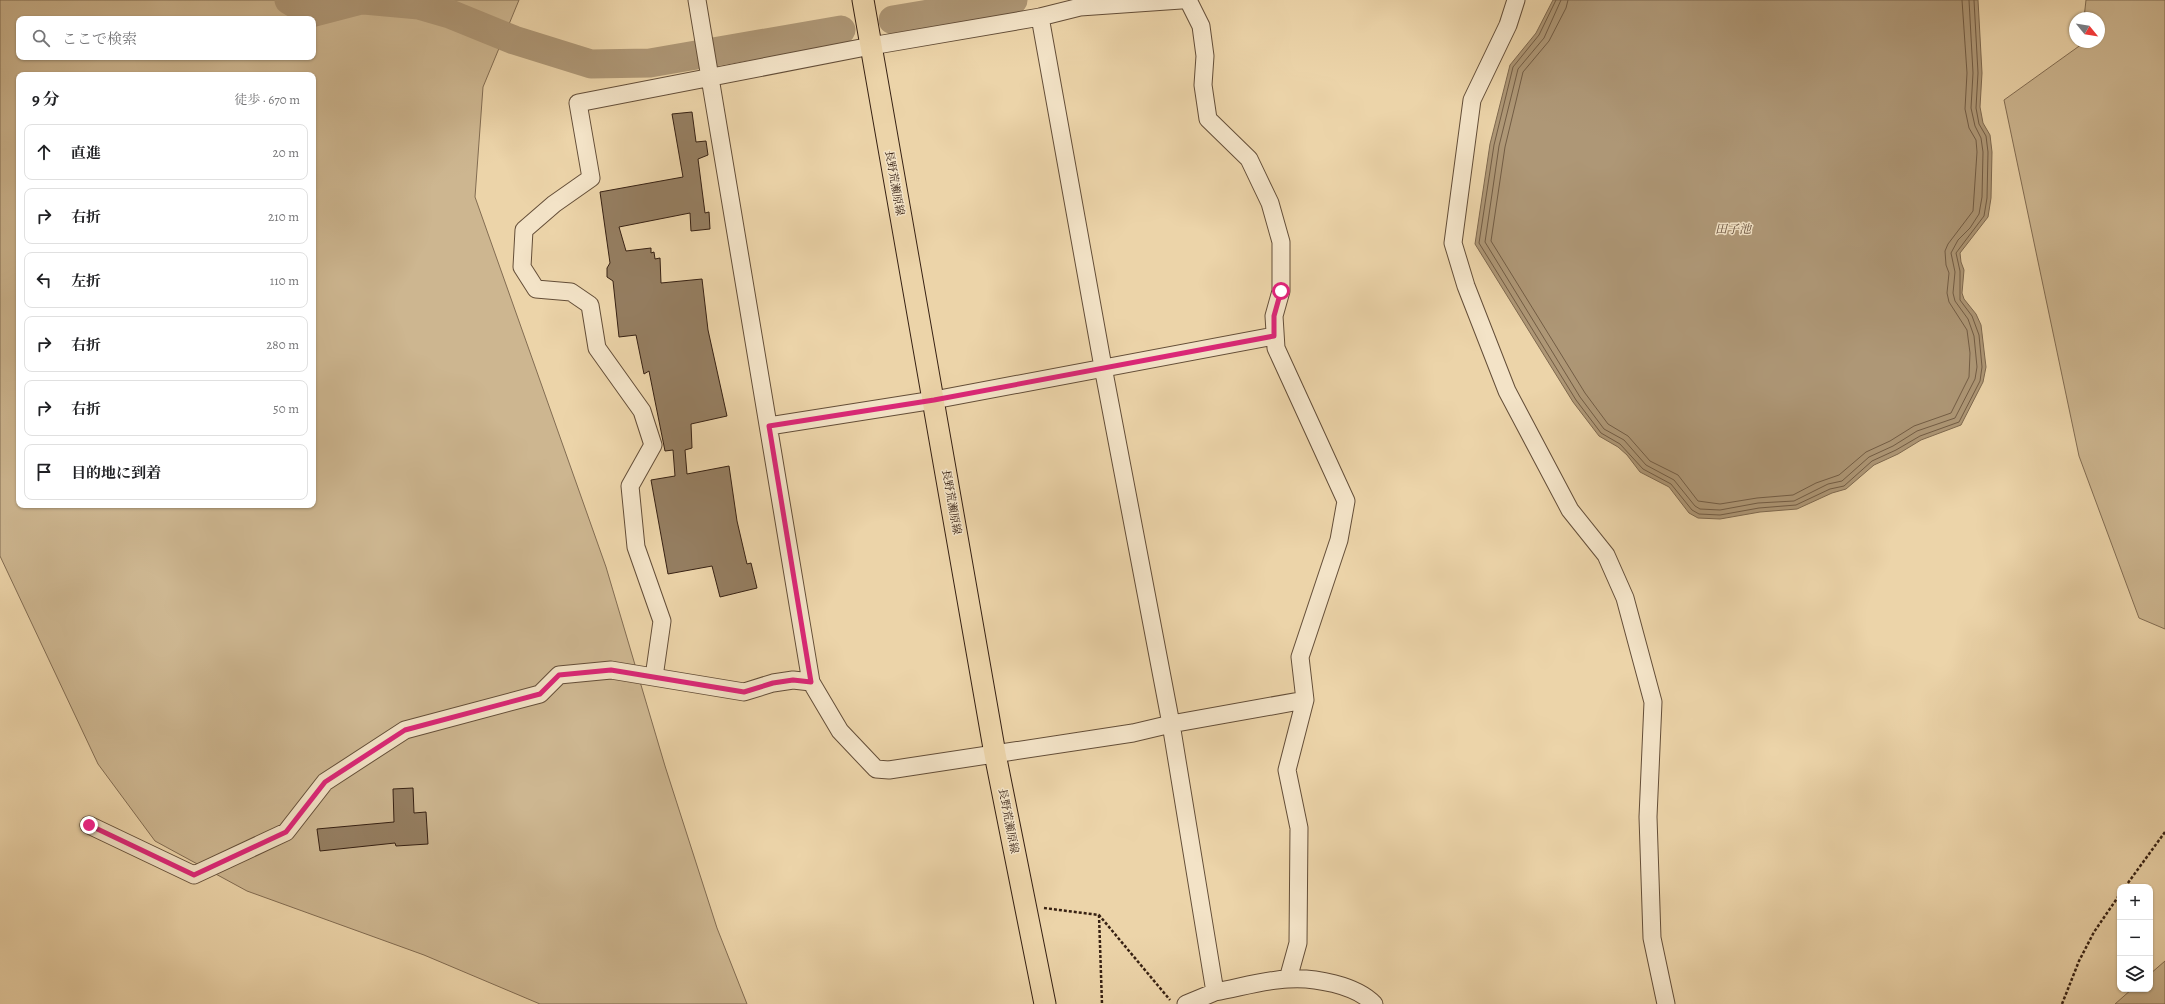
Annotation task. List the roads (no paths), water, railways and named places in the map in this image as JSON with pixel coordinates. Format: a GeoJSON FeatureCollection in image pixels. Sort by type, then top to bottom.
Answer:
{"type":"FeatureCollection","features":[{"type":"Feature","properties":{"kind":"main road","name":"長野荒瀬原線"},"geometry":{"type":"LineString","coordinates":[[863,0],[995,754],[1045,1004]]}},
{"type":"Feature","properties":{"kind":"street"},"geometry":{"type":"LineString","coordinates":[[697,0],[811,682],[840,731],[876,768],[889,770],[1133,733],[1171,724],[1305,700]]}},
{"type":"Feature","properties":{"kind":"street"},"geometry":{"type":"LineString","coordinates":[[654,677],[662,621],[636,547],[630,486],[653,445],[642,411],[597,348],[590,305],[571,292],[536,289],[522,267],[524,230],[554,204],[591,178],[578,103],[708,72],[1040,17],[1079,4],[1181,0]]}},
{"type":"Feature","properties":{"kind":"street"},"geometry":{"type":"LineString","coordinates":[[1188,0],[1200,26],[1205,56],[1202,85],[1208,118],[1249,159],[1270,203],[1281,242],[1281,291],[1274,316],[1274,336],[1276,348],[1346,501],[1339,540],[1300,657],[1305,700],[1286,770],[1299,828],[1298,943],[1288,979]]}},
{"type":"Feature","properties":{"kind":"street"},"geometry":{"type":"LineString","coordinates":[[1516,0],[1508,25],[1472,100],[1453,243],[1466,286],[1507,391],[1570,510],[1606,555],[1625,598],[1653,702],[1648,817],[1652,938],[1666,1004]]}},
{"type":"Feature","properties":{"kind":"street"},"geometry":{"type":"LineString","coordinates":[[1040,17],[1103,367],[1171,724],[1215,992]]}},
{"type":"Feature","properties":{"kind":"street"},"geometry":{"type":"LineString","coordinates":[[769,426],[934,400],[1274,336]]}},
{"type":"Feature","properties":{"kind":"street"},"geometry":{"type":"LineString","coordinates":[[89,825],[194,875],[286,832],[325,782],[405,730],[540,694],[559,675],[611,670],[744,692],[786,681],[811,682]]}},
{"type":"Feature","properties":{"kind":"street"},"geometry":{"type":"LineString","coordinates":[[1186,1004],[1215,992],[1288,979],[1336,983],[1366,995],[1374,1004]]}},
{"type":"Feature","properties":{"kind":"water","name":"田子池"},"geometry":{"type":"Polygon","coordinates":[[[1553,0],[1978,0],[1982,73],[1980,107],[1983,123],[1990,135],[1992,152],[1991,198],[1988,217],[1960,253],[1964,270],[1962,293],[1964,299],[1976,314],[1981,325],[1986,367],[1983,382],[1961,425],[1921,440],[1898,454],[1874,465],[1846,489],[1832,493],[1797,509],[1760,512],[1720,519],[1698,518],[1689,513],[1669,487],[1640,472],[1627,455],[1618,447],[1599,436],[1573,402],[1475,244],[1490,144],[1510,65],[1536,33],[1553,0]]]}},
{"type":"Feature","properties":{"kind":"waterway"},"geometry":{"type":"LineString","coordinates":[[289,0],[311,13],[361,0]]}},
{"type":"Feature","properties":{"kind":"waterway"},"geometry":{"type":"LineString","coordinates":[[364,0],[419,5],[450,14],[514,40],[591,64],[650,63],[841,30]]}},
{"type":"Feature","properties":{"kind":"waterway"},"geometry":{"type":"LineString","coordinates":[[893,20],[1013,0]]}}]}
